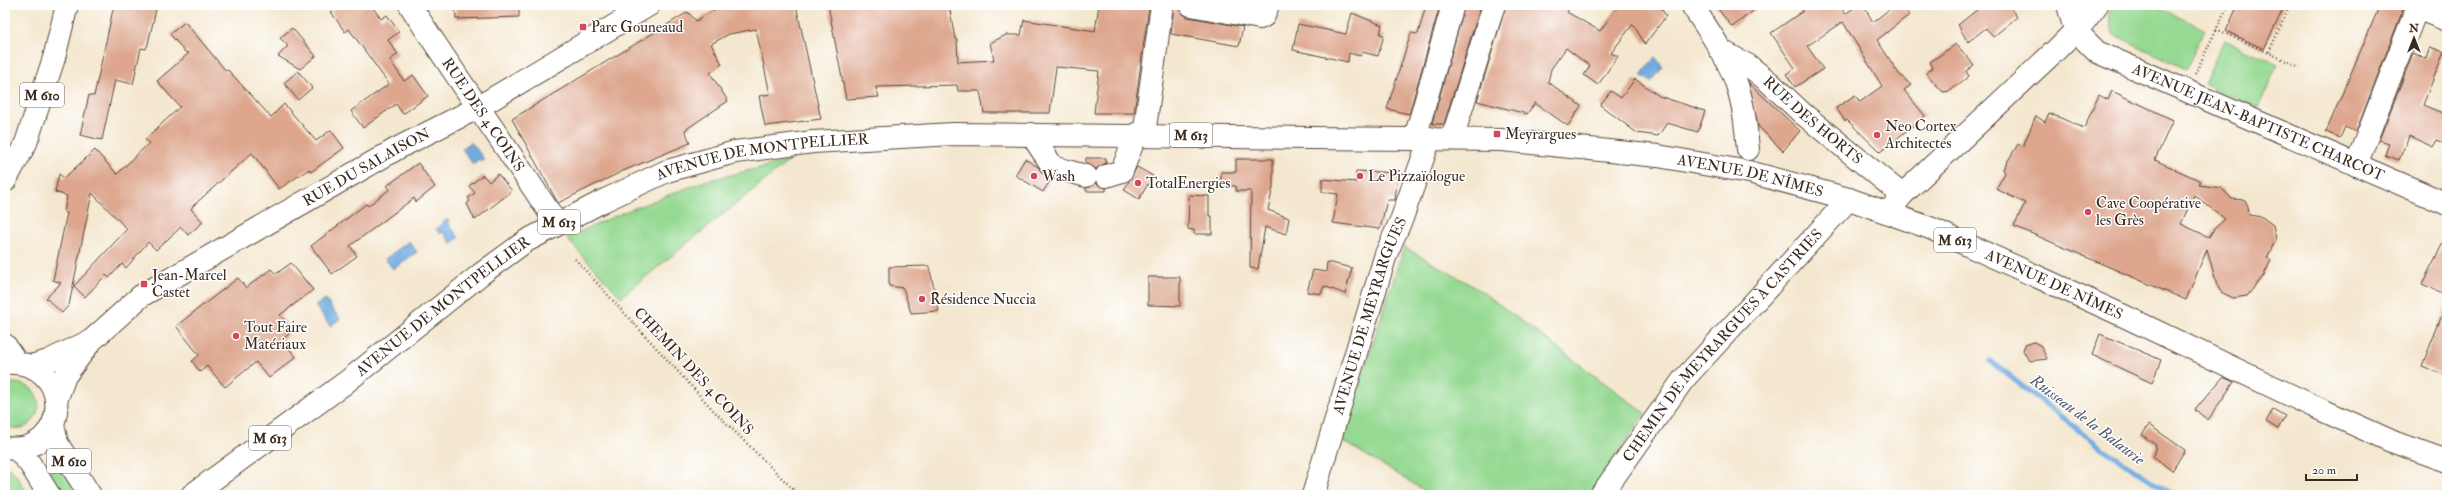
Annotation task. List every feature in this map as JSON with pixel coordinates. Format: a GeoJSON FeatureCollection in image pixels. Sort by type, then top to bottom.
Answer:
{"type":"FeatureCollection","features":[{"type":"Feature","properties":{"kind":"street","name":"M 610"},"geometry":{"type":"LineString","coordinates":[[5,181],[26,143],[54,58],[67,5]]}},
{"type":"Feature","properties":{"kind":"street","name":"RUE DES 4 COINS"},"geometry":{"type":"LineString","coordinates":[[410,5],[477,108],[503,142],[557,224]]}},
{"type":"Feature","properties":{"kind":"street","name":"RUE DU SALAISON"},"geometry":{"type":"LineString","coordinates":[[57,398],[65,376],[91,341],[142,296],[398,148],[477,108],[649,5]]}},
{"type":"Feature","properties":{"kind":"street"},"geometry":{"type":"LineString","coordinates":[[1031,134],[1053,167],[1096,176],[1122,171],[1140,135],[1162,5]]}},
{"type":"Feature","properties":{"kind":"street"},"geometry":{"type":"LineString","coordinates":[[1191,5],[1260,18],[1264,16],[1268,5]]}},
{"type":"Feature","properties":{"kind":"street","name":"AVENUE DE MEYRARGUES"},"geometry":{"type":"LineString","coordinates":[[1313,495],[1386,254],[1402,218],[1453,5]]}},
{"type":"Feature","properties":{"kind":"street"},"geometry":{"type":"LineString","coordinates":[[1452,139],[1494,5]]}},
{"type":"Feature","properties":{"kind":"street"},"geometry":{"type":"LineString","coordinates":[[1692,5],[1720,50],[1737,85],[1744,115],[1748,149]]}},
{"type":"Feature","properties":{"kind":"street"},"geometry":{"type":"LineString","coordinates":[[2068,5],[2075,30]]}},
{"type":"Feature","properties":{"kind":"street"},"geometry":{"type":"LineString","coordinates":[[1896,204],[2075,30],[2097,5]]}},
{"type":"Feature","properties":{"kind":"street"},"geometry":{"type":"LineString","coordinates":[[2356,165],[2417,8],[2447,20]]}},
{"type":"Feature","properties":{"kind":"street","name":"AVENUE JEAN-BAPTISTE CHARCOT"},"geometry":{"type":"LineString","coordinates":[[2075,30],[2097,52],[2447,204]]}},
{"type":"Feature","properties":{"kind":"street","name":"RUE DES HORTS"},"geometry":{"type":"LineString","coordinates":[[1720,50],[1749,66],[1769,82],[1896,204]]}},
{"type":"Feature","properties":{"kind":"street","name":"AVENUE DE MONTPELLIER"},"geometry":{"type":"LineString","coordinates":[[191,494],[345,384],[480,274],[526,241],[557,224],[667,171],[735,152],[821,141],[953,134],[1422,138]]}},
{"type":"Feature","properties":{"kind":"street","name":"AVENUE DE NÎMES"},"geometry":{"type":"LineString","coordinates":[[1422,138],[1502,140],[1658,156],[1769,176],[1849,199],[1896,204],[1930,228],[2391,441],[2447,461]]}},
{"type":"Feature","properties":{"kind":"street","name":"CHEMIN DE MEYRARGUES À CASTRIES"},"geometry":{"type":"LineString","coordinates":[[1601,495],[1682,380],[1849,199]]}},
{"type":"Feature","properties":{"kind":"street","name":"RUE DU SALAISON"},"geometry":{"type":"LineString","coordinates":[[15,359],[48,360],[91,341]]}},
{"type":"Feature","properties":{"kind":"street"},"geometry":{"type":"LineString","coordinates":[[11,448],[38,442],[53,425],[57,412],[57,398],[52,384],[43,373],[15,359]]}},
{"type":"Feature","properties":{"kind":"street","name":"M 610"},"geometry":{"type":"LineString","coordinates":[[53,425],[57,443],[90,495]]}},
{"type":"Feature","properties":{"kind":"street","name":"M 610"},"geometry":{"type":"LineString","coordinates":[[11,448],[30,464],[49,495]]}},
{"type":"Feature","properties":{"kind":"path"},"geometry":{"type":"LineString","coordinates":[[2187,91],[2228,5]]}},
{"type":"Feature","properties":{"kind":"path"},"geometry":{"type":"LineString","coordinates":[[2269,52],[2290,5]]}},
{"type":"Feature","properties":{"kind":"path"},"geometry":{"type":"LineString","coordinates":[[2216,29],[2300,67]]}},
{"type":"Feature","properties":{"kind":"path","name":"CHEMIN DES 4 COINS"},"geometry":{"type":"LineString","coordinates":[[575,259],[714,411],[799,495]]}},
{"type":"Feature","properties":{"kind":"green space"},"geometry":{"type":"Polygon","coordinates":[[[2113,5],[2159,5],[2158,8],[2205,29],[2186,69],[2113,34],[2109,14],[2113,5]]]}},
{"type":"Feature","properties":{"kind":"green space"},"geometry":{"type":"Polygon","coordinates":[[[2224,40],[2278,64],[2258,108],[2204,84],[2224,40]]]}},
{"type":"Feature","properties":{"kind":"green space"},"geometry":{"type":"Polygon","coordinates":[[[789,161],[621,297],[566,238],[622,213],[705,181],[789,161]]]}},
{"type":"Feature","properties":{"kind":"green space"},"geometry":{"type":"Polygon","coordinates":[[[1404,247],[1480,290],[1645,413],[1590,495],[1432,495],[1341,440],[1404,247]]]}},
{"type":"Feature","properties":{"kind":"green space"},"geometry":{"type":"Polygon","coordinates":[[[12,383],[26,386],[35,392],[38,401],[38,411],[34,420],[26,426],[17,428],[5,425],[5,385],[12,383]]]}},
{"type":"Feature","properties":{"kind":"green space"},"geometry":{"type":"Polygon","coordinates":[[[62,465],[78,495],[59,495],[47,473],[62,465]]]}},
{"type":"Feature","properties":{"kind":"green space"},"geometry":{"type":"Polygon","coordinates":[[[5,466],[15,473],[28,495],[5,495],[5,466]]]}},
{"type":"Feature","properties":{"kind":"water"},"geometry":{"type":"Polygon","coordinates":[[[1655,57],[1663,67],[1651,82],[1641,75],[1655,57]]]}},
{"type":"Feature","properties":{"kind":"water"},"geometry":{"type":"Polygon","coordinates":[[[471,142],[484,159],[481,161],[479,159],[473,164],[462,149],[471,142]]]}},
{"type":"Feature","properties":{"kind":"water"},"geometry":{"type":"Polygon","coordinates":[[[446,220],[449,220],[449,224],[459,238],[451,243],[443,232],[440,234],[436,229],[446,220]]]}},
{"type":"Feature","properties":{"kind":"water"},"geometry":{"type":"Polygon","coordinates":[[[409,241],[417,252],[393,269],[385,259],[409,241]]]}},
{"type":"Feature","properties":{"kind":"water"},"geometry":{"type":"Polygon","coordinates":[[[325,299],[340,319],[330,326],[315,306],[325,299]]]}},
{"type":"Feature","properties":{"kind":"building"},"geometry":{"type":"Polygon","coordinates":[[[114,5],[157,5],[148,44],[146,49],[141,48],[133,84],[115,80],[102,140],[80,135],[89,95],[94,96],[114,5]]]}},
{"type":"Feature","properties":{"kind":"building"},"geometry":{"type":"Polygon","coordinates":[[[340,5],[371,5],[381,19],[387,15],[399,32],[388,40],[398,54],[390,60],[404,81],[413,75],[428,96],[403,114],[396,104],[363,128],[351,111],[389,84],[349,29],[345,32],[331,12],[340,5]]]}},
{"type":"Feature","properties":{"kind":"building"},"geometry":{"type":"Polygon","coordinates":[[[455,5],[519,5],[519,17],[456,19],[455,5]]]}},
{"type":"Feature","properties":{"kind":"building"},"geometry":{"type":"Polygon","coordinates":[[[722,5],[796,5],[821,119],[765,126],[759,96],[770,94],[756,29],[729,34],[711,44],[722,64],[710,73],[728,101],[685,130],[690,143],[623,171],[558,203],[512,119],[688,12],[696,21],[722,5]]]}},
{"type":"Feature","properties":{"kind":"building"},"geometry":{"type":"Polygon","coordinates":[[[828,5],[949,5],[955,39],[957,39],[958,62],[994,60],[990,43],[1006,35],[1021,35],[1024,20],[1095,31],[1099,5],[1149,5],[1134,113],[1094,113],[1099,71],[1056,67],[1050,113],[984,113],[980,91],[958,91],[957,85],[876,87],[879,97],[846,99],[828,5]]]}},
{"type":"Feature","properties":{"kind":"building"},"geometry":{"type":"Polygon","coordinates":[[[1174,5],[1179,5],[1183,14],[1188,17],[1243,27],[1239,46],[1171,34],[1174,5]]]}},
{"type":"Feature","properties":{"kind":"building"},"geometry":{"type":"Polygon","coordinates":[[[1426,5],[1440,5],[1409,114],[1387,109],[1411,33],[1418,34],[1426,5]]]}},
{"type":"Feature","properties":{"kind":"building"},"geometry":{"type":"Polygon","coordinates":[[[1465,5],[1481,5],[1444,124],[1432,124],[1465,5]]]}},
{"type":"Feature","properties":{"kind":"building"},"geometry":{"type":"Polygon","coordinates":[[[1506,5],[1572,5],[1567,12],[1600,31],[1619,5],[1659,5],[1666,16],[1645,44],[1633,24],[1611,53],[1618,56],[1598,85],[1584,75],[1590,66],[1566,48],[1551,69],[1548,82],[1581,106],[1568,126],[1535,103],[1527,114],[1477,101],[1506,5]]]}},
{"type":"Feature","properties":{"kind":"building"},"geometry":{"type":"Polygon","coordinates":[[[1715,5],[1761,5],[1732,27],[1715,5]]]}},
{"type":"Feature","properties":{"kind":"building"},"geometry":{"type":"Polygon","coordinates":[[[1799,5],[1839,5],[1845,14],[1858,5],[1863,5],[1873,22],[1895,5],[1900,5],[1909,15],[1877,40],[1899,74],[1911,85],[1904,90],[1925,116],[1880,152],[1847,120],[1845,121],[1836,108],[1855,95],[1860,102],[1882,86],[1843,22],[1807,46],[1823,69],[1795,87],[1786,74],[1795,68],[1771,33],[1803,11],[1799,5]]]}},
{"type":"Feature","properties":{"kind":"building"},"geometry":{"type":"Polygon","coordinates":[[[1983,5],[2008,5],[2017,17],[1993,37],[1986,28],[1968,42],[1958,25],[1983,5]]]}},
{"type":"Feature","properties":{"kind":"building"},"geometry":{"type":"Polygon","coordinates":[[[2238,5],[2285,5],[2264,49],[2226,31],[2238,5]]]}},
{"type":"Feature","properties":{"kind":"building"},"geometry":{"type":"Polygon","coordinates":[[[2380,5],[2404,7],[2356,132],[2345,127],[2340,138],[2326,132],[2380,5]]]}},
{"type":"Feature","properties":{"kind":"building"},"geometry":{"type":"Polygon","coordinates":[[[1352,13],[1382,25],[1380,34],[1384,35],[1378,56],[1362,52],[1360,56],[1349,53],[1348,62],[1293,50],[1298,24],[1346,34],[1352,13]]]}},
{"type":"Feature","properties":{"kind":"building"},"geometry":{"type":"Polygon","coordinates":[[[185,22],[226,71],[228,70],[271,117],[284,104],[316,141],[331,130],[344,148],[311,172],[309,169],[279,189],[252,153],[194,205],[191,209],[203,222],[188,235],[181,227],[156,250],[148,242],[126,268],[122,264],[109,278],[106,275],[85,297],[74,286],[127,229],[92,193],[69,305],[62,313],[46,298],[61,283],[53,280],[67,213],[64,212],[67,196],[55,192],[59,174],[64,178],[95,150],[117,174],[149,143],[145,139],[180,107],[157,81],[189,53],[185,52],[170,34],[185,22]]]}},
{"type":"Feature","properties":{"kind":"building"},"geometry":{"type":"Polygon","coordinates":[[[292,28],[316,56],[300,69],[278,56],[288,46],[280,38],[292,28]]]}},
{"type":"Feature","properties":{"kind":"building"},"geometry":{"type":"Polygon","coordinates":[[[1956,44],[1974,65],[1966,71],[1969,76],[1950,91],[1943,92],[1926,73],[1933,68],[1930,62],[1956,44]]]}},
{"type":"Feature","properties":{"kind":"building"},"geometry":{"type":"Polygon","coordinates":[[[2430,47],[2444,52],[2423,105],[2447,115],[2447,144],[2437,140],[2433,147],[2409,136],[2399,160],[2385,155],[2389,143],[2379,140],[2413,53],[2426,59],[2430,47]]]}},
{"type":"Feature","properties":{"kind":"building"},"geometry":{"type":"Polygon","coordinates":[[[298,71],[312,88],[298,100],[284,83],[298,71]]]}},
{"type":"Feature","properties":{"kind":"building"},"geometry":{"type":"Polygon","coordinates":[[[1635,79],[1659,96],[1705,111],[1698,132],[1667,123],[1658,136],[1637,133],[1600,105],[1611,91],[1621,98],[1635,79]]]}},
{"type":"Feature","properties":{"kind":"building"},"geometry":{"type":"Polygon","coordinates":[[[1749,83],[1800,131],[1783,151],[1758,126],[1749,83]]]}},
{"type":"Feature","properties":{"kind":"building"},"geometry":{"type":"Polygon","coordinates":[[[2112,91],[2173,120],[2155,160],[2201,181],[2199,185],[2221,188],[2232,199],[2245,200],[2248,206],[2249,215],[2262,217],[2273,225],[2276,239],[2267,258],[2271,260],[2264,275],[2247,296],[2233,298],[2221,292],[2217,285],[2207,249],[2186,300],[2014,226],[2025,203],[1996,189],[2005,173],[2003,169],[2018,144],[2023,146],[2036,116],[2045,122],[2049,113],[2084,128],[2099,95],[2108,100],[2112,91]],[[2194,195],[2181,224],[2209,237],[2214,229],[2225,219],[2194,195]]]}},
{"type":"Feature","properties":{"kind":"building"},"geometry":{"type":"Polygon","coordinates":[[[1086,158],[1106,158],[1106,163],[1096,169],[1086,163],[1086,158]]]}},
{"type":"Feature","properties":{"kind":"building","name":"Wash"},"geometry":{"type":"Polygon","coordinates":[[[1025,159],[1038,167],[1043,174],[1051,179],[1043,192],[1015,175],[1025,159]]]}},
{"type":"Feature","properties":{"kind":"building"},"geometry":{"type":"Polygon","coordinates":[[[1236,159],[1273,159],[1273,187],[1268,210],[1289,218],[1286,234],[1265,227],[1258,269],[1250,268],[1251,191],[1236,191],[1236,186],[1221,186],[1221,172],[1236,172],[1236,159]]]}},
{"type":"Feature","properties":{"kind":"building"},"geometry":{"type":"Polygon","coordinates":[[[418,163],[435,187],[416,202],[414,198],[350,246],[357,256],[332,274],[311,246],[366,204],[368,206],[390,189],[387,186],[418,163]]]}},
{"type":"Feature","properties":{"kind":"building","name":"TotalEnergies"},"geometry":{"type":"Polygon","coordinates":[[[1137,167],[1153,176],[1139,199],[1124,190],[1137,167]]]}},
{"type":"Feature","properties":{"kind":"building"},"geometry":{"type":"Polygon","coordinates":[[[1356,171],[1398,173],[1395,200],[1387,200],[1380,229],[1333,223],[1338,194],[1322,192],[1322,179],[1356,182],[1356,171]]]}},
{"type":"Feature","properties":{"kind":"building"},"geometry":{"type":"Polygon","coordinates":[[[498,174],[512,191],[475,220],[467,204],[470,201],[468,198],[475,193],[469,186],[483,175],[489,182],[498,174]]]}},
{"type":"Feature","properties":{"kind":"building"},"geometry":{"type":"Polygon","coordinates":[[[1096,183],[1106,188],[1106,191],[1086,191],[1086,188],[1096,183]]]}},
{"type":"Feature","properties":{"kind":"building"},"geometry":{"type":"Polygon","coordinates":[[[1189,195],[1209,196],[1209,216],[1212,216],[1212,234],[1194,234],[1194,230],[1188,229],[1189,195]]]}},
{"type":"Feature","properties":{"kind":"building"},"geometry":{"type":"Polygon","coordinates":[[[2447,235],[2447,295],[2422,284],[2447,235]]]}},
{"type":"Feature","properties":{"kind":"building"},"geometry":{"type":"Polygon","coordinates":[[[1327,262],[1352,268],[1345,294],[1324,286],[1321,294],[1307,292],[1313,270],[1326,272],[1327,262]]]}},
{"type":"Feature","properties":{"kind":"building","name":"Tout Faire Matériaux"},"geometry":{"type":"Polygon","coordinates":[[[291,263],[313,290],[280,315],[292,331],[282,340],[296,357],[269,378],[256,362],[225,387],[207,366],[200,372],[192,361],[199,355],[176,326],[238,278],[246,288],[271,269],[276,274],[291,263]]]}},
{"type":"Feature","properties":{"kind":"building","name":"Résidence Nuccia"},"geometry":{"type":"Polygon","coordinates":[[[929,266],[939,311],[911,313],[903,288],[889,286],[889,267],[929,266]]]}},
{"type":"Feature","properties":{"kind":"building"},"geometry":{"type":"Polygon","coordinates":[[[1148,277],[1180,277],[1180,306],[1148,305],[1148,277]]]}},
{"type":"Feature","properties":{"kind":"building"},"geometry":{"type":"Polygon","coordinates":[[[2447,305],[2447,376],[2422,366],[2447,305]]]}},
{"type":"Feature","properties":{"kind":"building"},"geometry":{"type":"Polygon","coordinates":[[[2100,334],[2161,360],[2152,383],[2092,355],[2100,334]]]}},
{"type":"Feature","properties":{"kind":"building"},"geometry":{"type":"Polygon","coordinates":[[[2034,342],[2041,346],[2047,359],[2029,361],[2023,350],[2025,345],[2034,342]]]}},
{"type":"Feature","properties":{"kind":"building"},"geometry":{"type":"Polygon","coordinates":[[[2223,377],[2234,382],[2208,420],[2195,410],[2223,377]]]}},
{"type":"Feature","properties":{"kind":"building"},"geometry":{"type":"Polygon","coordinates":[[[2273,409],[2285,416],[2278,429],[2266,422],[2273,409]]]}},
{"type":"Feature","properties":{"kind":"building"},"geometry":{"type":"Polygon","coordinates":[[[2149,425],[2185,450],[2172,471],[2153,456],[2156,445],[2142,435],[2149,425]]]}},
{"type":"Feature","properties":{"kind":"waterway","name":"Ruisseau de la Balaurie"},"geometry":{"type":"LineString","coordinates":[[1990,361],[2102,448],[2173,495]]}},
{"type":"Feature","properties":{"kind":"place","name":"Parc Gouneaud"},"geometry":{"type":"Point","coordinates":[583,27]}},
{"type":"Feature","properties":{"kind":"place","name":"Meyrargues"},"geometry":{"type":"Point","coordinates":[1497,134]}},
{"type":"Feature","properties":{"kind":"place","name":"Neo Cortex Architectes"},"geometry":{"type":"Point","coordinates":[1877,135]}},
{"type":"Feature","properties":{"kind":"place","name":"Wash"},"geometry":{"type":"Point","coordinates":[1034,176]}},
{"type":"Feature","properties":{"kind":"place","name":"Le Pizzaïologue"},"geometry":{"type":"Point","coordinates":[1360,176]}},
{"type":"Feature","properties":{"kind":"place","name":"TotalEnergies"},"geometry":{"type":"Point","coordinates":[1138,183]}},
{"type":"Feature","properties":{"kind":"place","name":"Cave Coopérative les Grès"},"geometry":{"type":"Point","coordinates":[2088,212]}},
{"type":"Feature","properties":{"kind":"place","name":"Jean-Marcel Castet"},"geometry":{"type":"Point","coordinates":[144,284]}},
{"type":"Feature","properties":{"kind":"place","name":"Résidence Nuccia"},"geometry":{"type":"Point","coordinates":[922,299]}},
{"type":"Feature","properties":{"kind":"place","name":"Tout Faire Matériaux"},"geometry":{"type":"Point","coordinates":[236,336]}}]}
